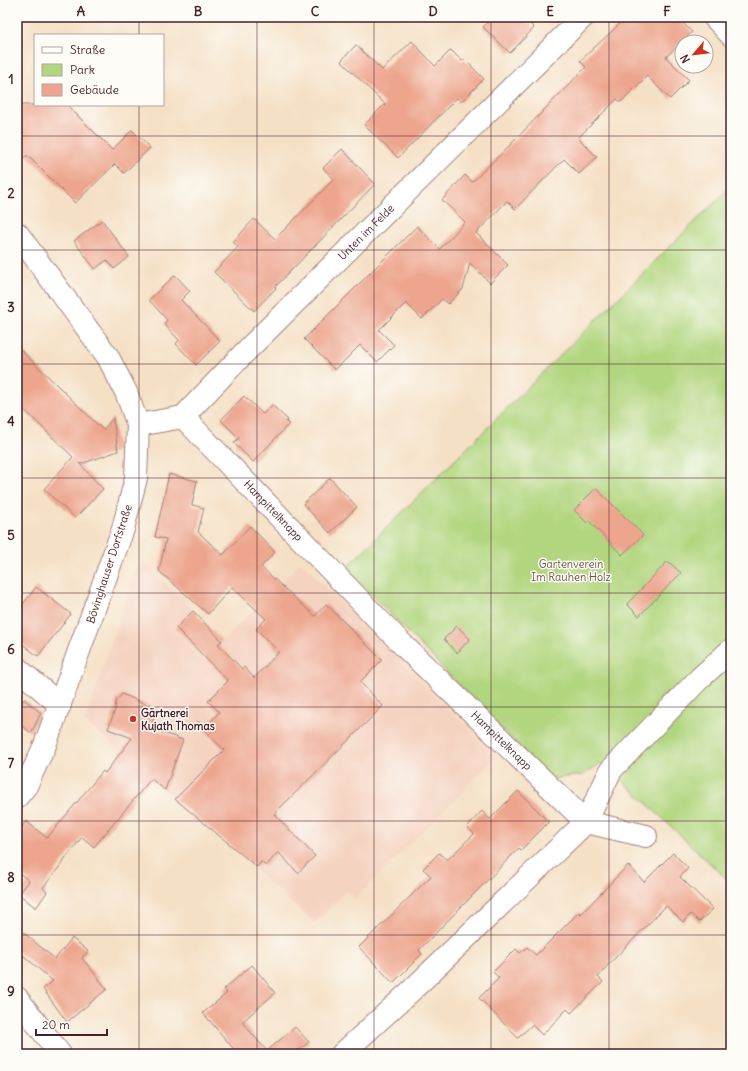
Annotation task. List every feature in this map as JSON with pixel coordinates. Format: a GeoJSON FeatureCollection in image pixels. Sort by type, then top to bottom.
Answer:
{"type":"FeatureCollection","features":[{"type":"Feature","properties":{"kind":"street","name":"Unten im Felde"},"geometry":{"type":"LineString","coordinates":[[183,417],[247,350],[582,17]]}},
{"type":"Feature","properties":{"kind":"street"},"geometry":{"type":"LineString","coordinates":[[714,17],[731,35]]}},
{"type":"Feature","properties":{"kind":"street","name":"Bövinghauser Dorfstraße"},"geometry":{"type":"LineString","coordinates":[[17,233],[108,357],[126,392],[138,425],[136,478],[123,529],[45,745],[29,779],[17,797]]}},
{"type":"Feature","properties":{"kind":"street"},"geometry":{"type":"LineString","coordinates":[[138,425],[183,417]]}},
{"type":"Feature","properties":{"kind":"street","name":"Hampittelknapp"},"geometry":{"type":"LineString","coordinates":[[183,417],[406,648],[586,822]]}},
{"type":"Feature","properties":{"kind":"street"},"geometry":{"type":"LineString","coordinates":[[342,1054],[412,990],[586,822],[611,770],[700,678],[731,650]]}},
{"type":"Feature","properties":{"kind":"street"},"geometry":{"type":"LineString","coordinates":[[17,668],[60,705]]}},
{"type":"Feature","properties":{"kind":"street"},"geometry":{"type":"LineString","coordinates":[[586,822],[646,836]]}},
{"type":"Feature","properties":{"kind":"street"},"geometry":{"type":"LineString","coordinates":[[17,998],[60,1054]]}},
{"type":"Feature","properties":{"kind":"shaded area"},"geometry":{"type":"Polygon","coordinates":[[[140,558],[223,640],[301,562],[497,757],[355,899],[346,890],[315,923],[85,721],[140,558]]]}},
{"type":"Feature","properties":{"kind":"green space","name":"Gartenverein Im Rauhen Holz"},"geometry":{"type":"Polygon","coordinates":[[[731,186],[731,883],[611,770],[600,764],[583,775],[550,779],[346,568],[731,186]]]}},
{"type":"Feature","properties":{"kind":"building"},"geometry":{"type":"Polygon","coordinates":[[[493,17],[523,17],[534,28],[510,53],[483,27],[493,17]]]}},
{"type":"Feature","properties":{"kind":"building"},"geometry":{"type":"Polygon","coordinates":[[[627,17],[677,17],[692,32],[690,34],[674,34],[674,49],[666,57],[674,65],[674,74],[683,74],[689,80],[670,99],[647,76],[621,102],[617,99],[578,138],[597,157],[579,174],[564,159],[515,209],[507,201],[476,233],[508,265],[490,283],[470,263],[463,289],[448,304],[442,299],[422,319],[406,303],[379,330],[394,345],[377,362],[360,345],[335,370],[304,339],[417,226],[440,249],[465,222],[442,200],[465,175],[472,182],[512,143],[586,67],[580,61],[627,17]]]}},
{"type":"Feature","properties":{"kind":"building"},"geometry":{"type":"Polygon","coordinates":[[[412,41],[435,66],[451,50],[462,61],[464,59],[484,79],[461,102],[457,98],[398,158],[364,125],[385,104],[341,61],[356,45],[382,70],[412,41]]]}},
{"type":"Feature","properties":{"kind":"building"},"geometry":{"type":"Polygon","coordinates":[[[17,105],[68,106],[112,150],[132,130],[150,148],[124,173],[115,164],[75,203],[27,155],[17,166],[17,105]]]}},
{"type":"Feature","properties":{"kind":"building"},"geometry":{"type":"Polygon","coordinates":[[[342,149],[375,184],[275,287],[276,288],[254,311],[214,272],[238,247],[233,242],[254,219],[275,239],[334,179],[323,168],[342,149]]]}},
{"type":"Feature","properties":{"kind":"building"},"geometry":{"type":"Polygon","coordinates":[[[102,220],[129,257],[114,269],[107,260],[95,269],[74,241],[102,220]]]}},
{"type":"Feature","properties":{"kind":"building"},"geometry":{"type":"Polygon","coordinates":[[[175,275],[190,291],[181,300],[220,341],[196,365],[176,344],[179,340],[164,324],[167,320],[149,300],[175,275]]]}},
{"type":"Feature","properties":{"kind":"building"},"geometry":{"type":"Polygon","coordinates":[[[17,346],[103,430],[113,418],[118,451],[81,464],[79,463],[103,489],[75,518],[44,489],[73,457],[17,403],[17,346]]]}},
{"type":"Feature","properties":{"kind":"building"},"geometry":{"type":"Polygon","coordinates":[[[244,396],[263,414],[272,405],[288,420],[286,422],[289,424],[253,462],[234,443],[239,438],[221,420],[244,396]]]}},
{"type":"Feature","properties":{"kind":"building"},"geometry":{"type":"Polygon","coordinates":[[[169,474],[197,481],[192,505],[204,508],[198,532],[223,555],[250,526],[275,552],[261,567],[315,616],[326,604],[382,660],[360,682],[383,706],[274,814],[315,856],[298,873],[278,852],[266,866],[261,862],[257,867],[175,799],[224,750],[196,721],[207,726],[219,712],[208,701],[228,681],[176,628],[193,611],[222,641],[218,644],[242,669],[244,667],[254,678],[279,652],[256,629],[266,619],[232,587],[208,614],[159,571],[166,539],[155,537],[169,474]]]}},
{"type":"Feature","properties":{"kind":"building"},"geometry":{"type":"Polygon","coordinates":[[[330,478],[357,507],[330,533],[303,504],[330,478]]]}},
{"type":"Feature","properties":{"kind":"building"},"geometry":{"type":"Polygon","coordinates":[[[596,488],[643,535],[622,555],[589,521],[587,523],[574,510],[596,488]]]}},
{"type":"Feature","properties":{"kind":"building"},"geometry":{"type":"Polygon","coordinates":[[[668,561],[681,573],[639,616],[627,604],[668,561]]]}},
{"type":"Feature","properties":{"kind":"building"},"geometry":{"type":"Polygon","coordinates":[[[36,587],[71,614],[38,656],[17,640],[17,612],[36,587]]]}},
{"type":"Feature","properties":{"kind":"building"},"geometry":{"type":"Polygon","coordinates":[[[457,626],[470,639],[457,653],[444,639],[457,626]]]}},
{"type":"Feature","properties":{"kind":"building"},"geometry":{"type":"Polygon","coordinates":[[[122,694],[157,709],[150,728],[183,740],[165,790],[151,779],[94,847],[82,837],[43,888],[47,892],[36,908],[19,894],[29,881],[17,871],[17,834],[26,821],[47,838],[103,771],[105,773],[132,738],[108,729],[115,710],[116,701],[122,694]]]}},
{"type":"Feature","properties":{"kind":"building"},"geometry":{"type":"Polygon","coordinates":[[[24,699],[41,713],[31,733],[17,722],[17,713],[24,699]]]}},
{"type":"Feature","properties":{"kind":"building"},"geometry":{"type":"Polygon","coordinates":[[[518,791],[549,822],[521,850],[519,848],[419,950],[422,954],[393,983],[359,947],[431,876],[423,869],[439,853],[447,860],[474,834],[467,827],[482,811],[490,819],[518,791]]]}},
{"type":"Feature","properties":{"kind":"building"},"geometry":{"type":"Polygon","coordinates":[[[673,853],[688,868],[680,877],[713,909],[699,922],[691,914],[683,922],[666,906],[598,977],[603,982],[571,1013],[567,1009],[542,1035],[532,1025],[518,1038],[479,998],[499,978],[493,972],[516,949],[520,953],[527,947],[536,955],[579,912],[581,914],[628,865],[644,882],[673,853]]]}},
{"type":"Feature","properties":{"kind":"building"},"geometry":{"type":"Polygon","coordinates":[[[17,927],[55,959],[72,938],[88,951],[82,958],[107,989],[67,1022],[43,989],[53,981],[17,950],[17,927]]]}},
{"type":"Feature","properties":{"kind":"building"},"geometry":{"type":"Polygon","coordinates":[[[252,965],[275,993],[242,1022],[267,1051],[295,1027],[309,1042],[294,1054],[238,1054],[203,1013],[227,993],[224,989],[252,965]]]}},
{"type":"Feature","properties":{"kind":"place","name":"Gärtnerei Kujath Thomas"},"geometry":{"type":"Point","coordinates":[133,719]}}]}
